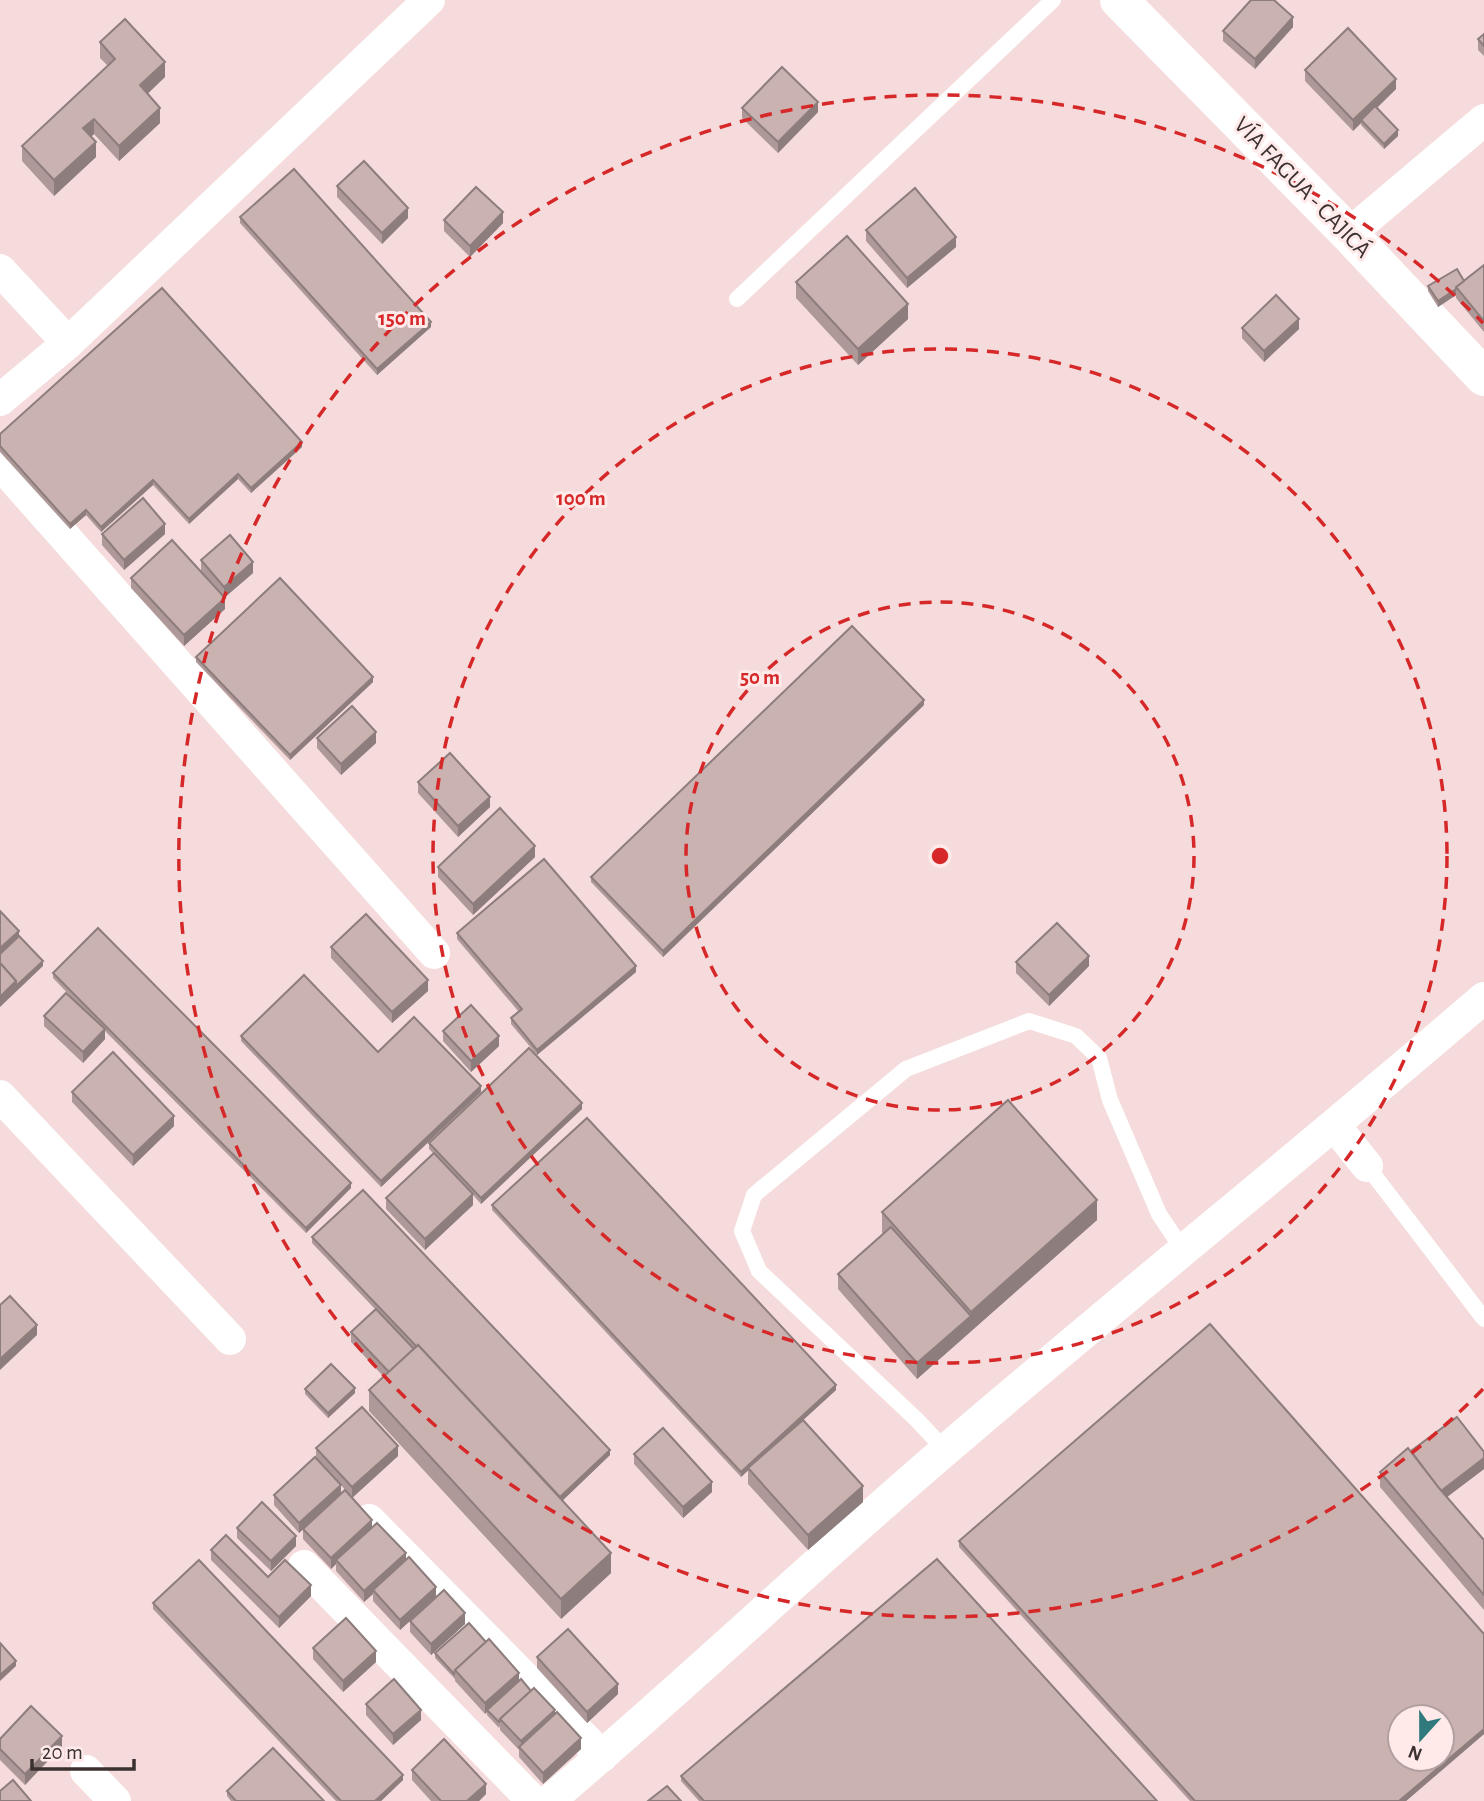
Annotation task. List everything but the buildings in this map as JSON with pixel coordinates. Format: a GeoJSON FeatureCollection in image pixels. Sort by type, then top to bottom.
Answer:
{"type":"FeatureCollection","features":[{"type":"Feature","properties":{"kind":"street"},"geometry":{"type":"LineString","coordinates":[[0,400],[68,343],[429,0]]}},
{"type":"Feature","properties":{"kind":"street","name":"VÍA FAGUA - CAJICÁ"},"geometry":{"type":"LineString","coordinates":[[1134,5],[1484,377]]}},
{"type":"Feature","properties":{"kind":"street"},"geometry":{"type":"LineString","coordinates":[[1349,233],[1484,120]]}},
{"type":"Feature","properties":{"kind":"street"},"geometry":{"type":"LineString","coordinates":[[0,270],[68,343]]}},
{"type":"Feature","properties":{"kind":"street"},"geometry":{"type":"LineString","coordinates":[[0,464],[434,953]]}},
{"type":"Feature","properties":{"kind":"street"},"geometry":{"type":"LineString","coordinates":[[550,1801],[945,1450],[1335,1126],[1484,998]]}},
{"type":"Feature","properties":{"kind":"street"},"geometry":{"type":"LineString","coordinates":[[0,1096],[230,1339]]}},
{"type":"Feature","properties":{"kind":"street"},"geometry":{"type":"LineString","coordinates":[[1335,1126],[1367,1166]]}},
{"type":"Feature","properties":{"kind":"street"},"geometry":{"type":"LineString","coordinates":[[369,1520],[602,1756]]}},
{"type":"Feature","properties":{"kind":"street"},"geometry":{"type":"LineString","coordinates":[[304,1566],[533,1801]]}},
{"type":"Feature","properties":{"kind":"street"},"geometry":{"type":"LineString","coordinates":[[86,1771],[115,1801]]}},
{"type":"Feature","properties":{"kind":"lane"},"geometry":{"type":"LineString","coordinates":[[737,299],[1053,0]]}},
{"type":"Feature","properties":{"kind":"lane"},"geometry":{"type":"LineString","coordinates":[[945,1450],[917,1420],[759,1271],[742,1231],[754,1195],[906,1069],[1029,1021],[1076,1036],[1099,1058],[1110,1100],[1159,1214],[1183,1250]]}},
{"type":"Feature","properties":{"kind":"lane"},"geometry":{"type":"LineString","coordinates":[[1367,1166],[1484,1319]]}}]}
